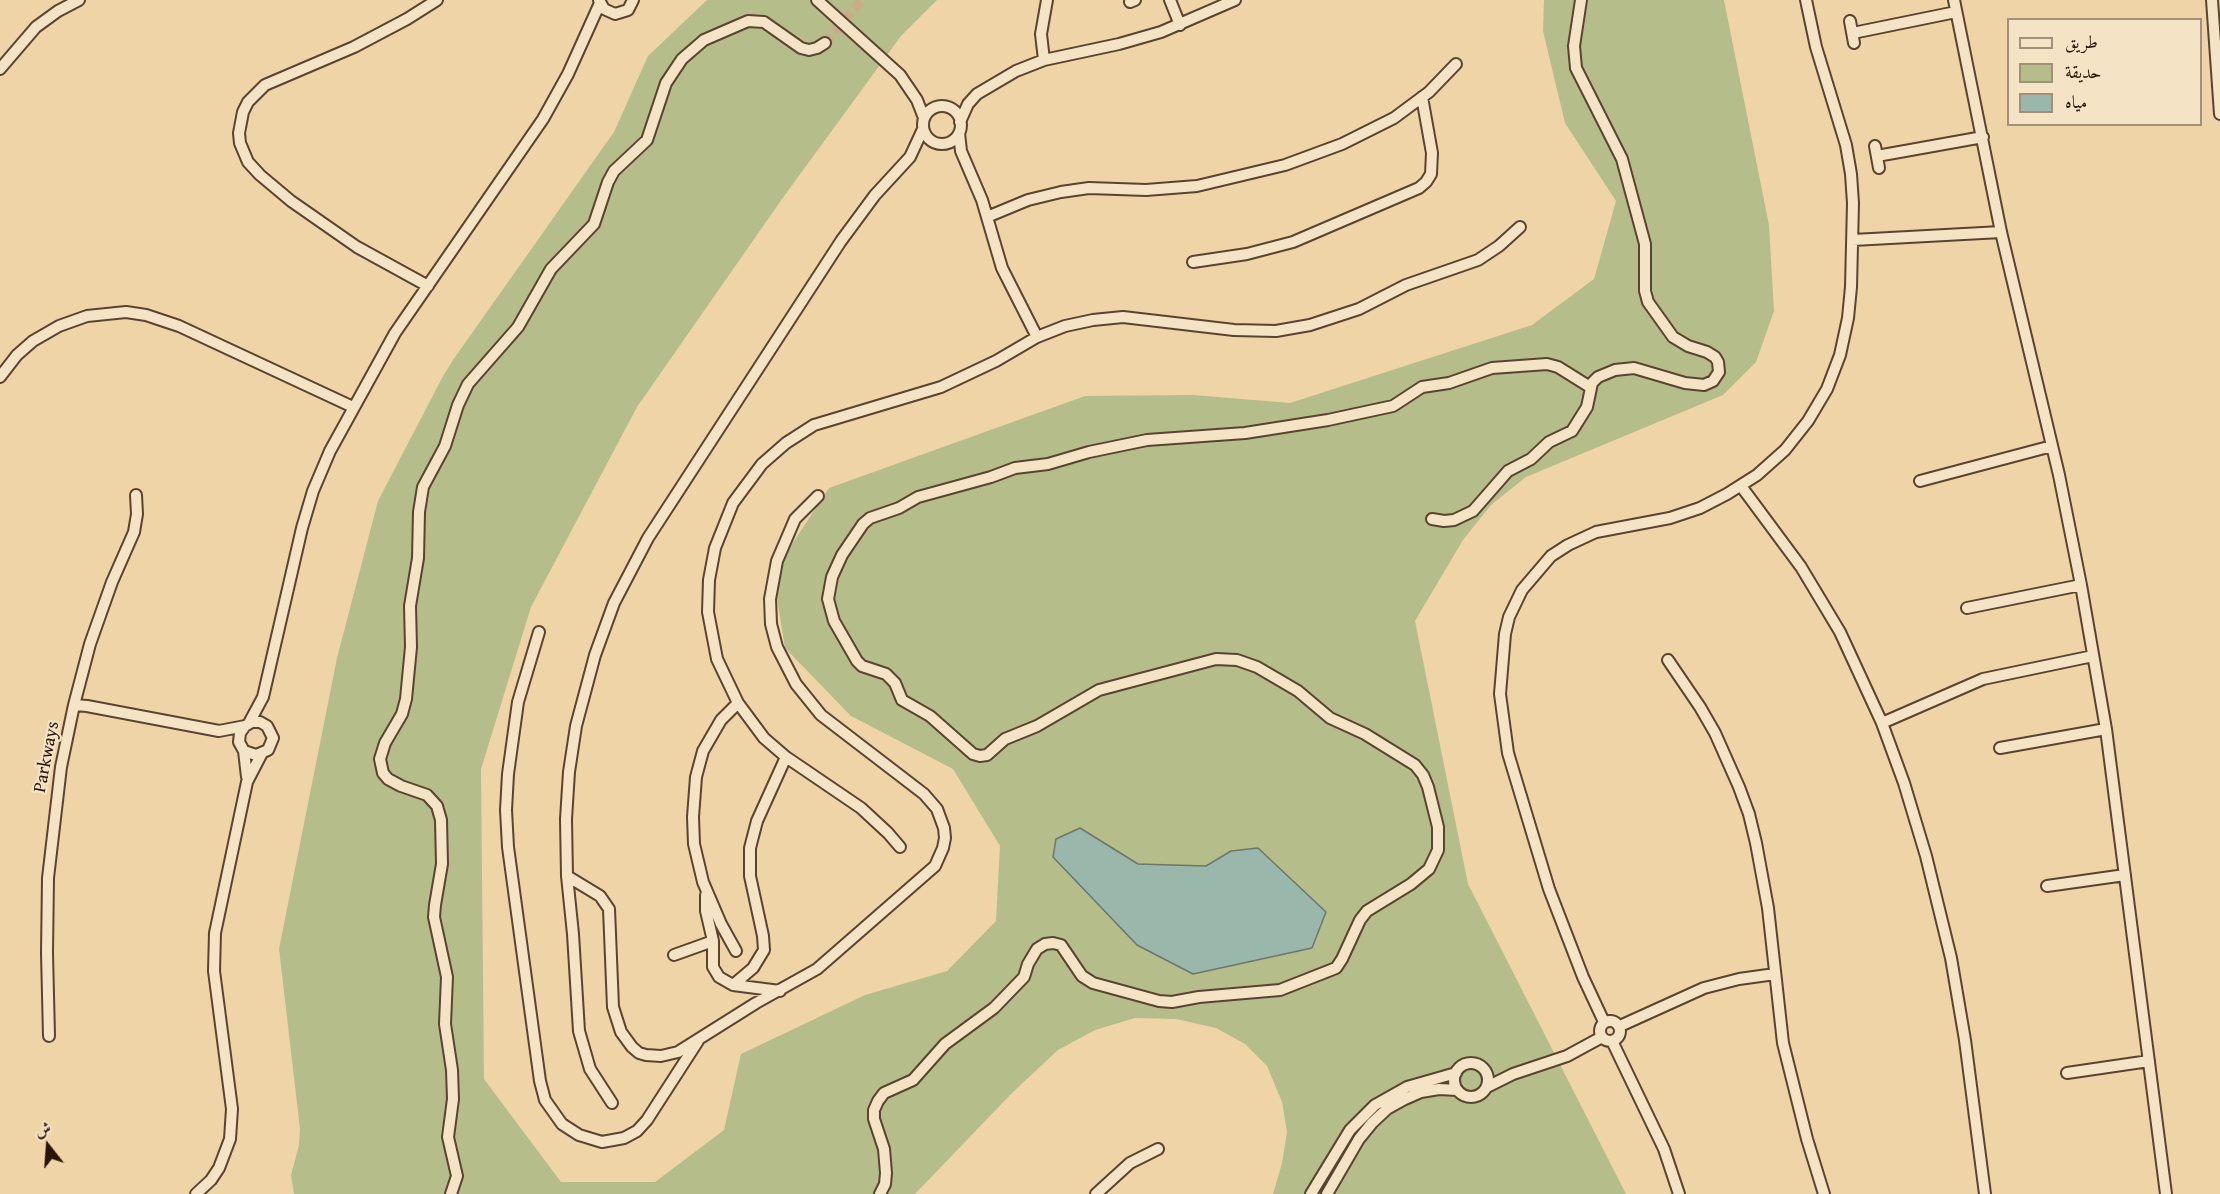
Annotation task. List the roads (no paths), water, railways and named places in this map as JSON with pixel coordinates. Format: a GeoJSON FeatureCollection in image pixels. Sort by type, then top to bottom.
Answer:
{"type":"FeatureCollection","features":[{"type":"Feature","properties":{"kind":"street"},"geometry":{"type":"LineString","coordinates":[[0,69],[36,27],[58,11],[79,0]]}},
{"type":"Feature","properties":{"kind":"street"},"geometry":{"type":"LineString","coordinates":[[428,286],[357,247],[291,201],[248,162],[240,143],[239,133],[243,112],[248,102],[265,85],[354,47],[437,0]]}},
{"type":"Feature","properties":{"kind":"street"},"geometry":{"type":"LineString","coordinates":[[817,0],[893,68],[912,91],[936,107],[950,109],[957,114],[963,156],[987,217],[1002,268],[1037,337]]}},
{"type":"Feature","properties":{"kind":"street"},"geometry":{"type":"LineString","coordinates":[[1044,60],[1041,34],[1047,0]]}},
{"type":"Feature","properties":{"kind":"street"},"geometry":{"type":"LineString","coordinates":[[1170,0],[1180,25]]}},
{"type":"Feature","properties":{"kind":"street"},"geometry":{"type":"LineString","coordinates":[[950,109],[1002,78],[1044,60],[1130,41],[1180,25],[1235,0]]}},
{"type":"Feature","properties":{"kind":"street"},"geometry":{"type":"LineString","coordinates":[[1432,519],[1444,521],[1473,511],[1508,471],[1531,459],[1549,442],[1572,431],[1587,407],[1590,387],[1594,380],[1607,373],[1634,368],[1685,383],[1704,385],[1713,381],[1719,367],[1712,354],[1688,346],[1673,337],[1651,308],[1646,297],[1645,244],[1629,194],[1622,159],[1576,68],[1574,46],[1581,0]]}},
{"type":"Feature","properties":{"kind":"street"},"geometry":{"type":"LineString","coordinates":[[1604,1022],[1583,977],[1549,889],[1509,753],[1500,694],[1502,654],[1507,625],[1522,590],[1540,567],[1559,550],[1596,532],[1685,513],[1714,502],[1741,486],[1771,463],[1791,443],[1808,421],[1827,389],[1840,355],[1848,318],[1853,203],[1849,160],[1816,47],[1806,0]]}},
{"type":"Feature","properties":{"kind":"street"},"geometry":{"type":"LineString","coordinates":[[1954,0],[2001,232],[2052,446],[2081,585],[2106,729],[2166,1194]]}},
{"type":"Feature","properties":{"kind":"street"},"geometry":{"type":"LineString","coordinates":[[2212,0],[2220,114]]}},
{"type":"Feature","properties":{"kind":"street"},"geometry":{"type":"LineString","coordinates":[[600,1],[608,12],[615,14]]}},
{"type":"Feature","properties":{"kind":"street"},"geometry":{"type":"LineString","coordinates":[[247,782],[240,733],[263,697],[307,510],[330,451],[395,333],[543,119],[560,90],[600,1]]}},
{"type":"Feature","properties":{"kind":"street"},"geometry":{"type":"LineString","coordinates":[[587,32],[599,21],[628,10],[633,1]]}},
{"type":"Feature","properties":{"kind":"street"},"geometry":{"type":"LineString","coordinates":[[1850,21],[1853,38],[1956,12]]}},
{"type":"Feature","properties":{"kind":"street"},"geometry":{"type":"LineString","coordinates":[[451,1194],[457,1176],[447,1137],[453,1099],[452,1070],[445,1024],[447,977],[434,917],[442,864],[441,820],[437,806],[427,795],[388,779],[383,773],[380,759],[385,743],[402,714],[406,699],[411,647],[410,606],[418,558],[419,512],[423,488],[445,446],[458,405],[468,384],[518,327],[555,264],[594,224],[608,182],[614,171],[647,140],[666,83],[682,59],[704,40],[748,21],[764,22],[801,48],[808,50],[825,43]]}},
{"type":"Feature","properties":{"kind":"street"},"geometry":{"type":"LineString","coordinates":[[987,217],[1028,200],[1068,190],[1178,189],[1266,171],[1342,144],[1394,118],[1422,97],[1456,64]]}},
{"type":"Feature","properties":{"kind":"street"},"geometry":{"type":"LineString","coordinates":[[912,91],[928,138],[963,156]]}},
{"type":"Feature","properties":{"kind":"street"},"geometry":{"type":"LineString","coordinates":[[910,157],[953,140],[968,104],[977,94]]}},
{"type":"Feature","properties":{"kind":"street"},"geometry":{"type":"LineString","coordinates":[[1193,262],[1247,254],[1293,242],[1426,182],[1431,174],[1432,153],[1422,97]]}},
{"type":"Feature","properties":{"kind":"street"},"geometry":{"type":"LineString","coordinates":[[612,1103],[590,1069],[580,1037],[567,876],[567,796],[576,726],[595,655],[625,581],[648,538],[841,241],[875,195],[910,157],[929,111],[936,107]]}},
{"type":"Feature","properties":{"kind":"street"},"geometry":{"type":"LineString","coordinates":[[1879,168],[1876,151],[1983,137]]}},
{"type":"Feature","properties":{"kind":"street"},"geometry":{"type":"LineString","coordinates":[[900,847],[861,808],[786,757],[754,727],[723,675],[713,644],[708,612],[709,580],[720,532],[734,503],[752,476],[786,442],[814,425],[950,383],[996,361],[1037,337],[1079,322],[1108,318],[1145,318],[1212,328],[1255,331],[1276,331],[1310,325],[1359,309],[1414,282],[1472,262],[1489,254],[1520,227]]}},
{"type":"Feature","properties":{"kind":"street"},"geometry":{"type":"LineString","coordinates":[[1853,240],[2001,232]]}},
{"type":"Feature","properties":{"kind":"street"},"geometry":{"type":"LineString","coordinates":[[0,377],[17,355],[33,341],[59,326],[87,316],[126,312],[146,315],[178,326],[353,407]]}},
{"type":"Feature","properties":{"kind":"street"},"geometry":{"type":"LineString","coordinates":[[880,1194],[885,1184],[886,1173],[884,1149],[874,1119],[874,1110],[878,1101],[884,1093],[913,1080],[945,1044],[994,1008],[1024,977],[1036,949],[1045,944],[1061,945],[1077,971],[1093,983],[1159,1001],[1172,1002],[1199,997],[1280,990],[1336,968],[1360,920],[1367,911],[1429,870],[1438,849],[1438,838],[1437,821],[1428,787],[1423,775],[1415,765],[1365,734],[1330,718],[1298,691],[1257,667],[1237,660],[1216,659],[1099,690],[1036,726],[1005,739],[987,754],[980,756],[973,754],[930,716],[902,700],[895,683],[886,674],[862,666],[834,621],[828,599],[832,577],[842,555],[863,524],[870,518],[899,508],[918,497],[1015,468],[1041,466],[1089,452],[1147,440],[1245,433],[1328,420],[1394,406],[1422,387],[1449,383],[1492,368],[1547,364],[1558,367],[1590,387]]}},
{"type":"Feature","properties":{"kind":"street"},"geometry":{"type":"LineString","coordinates":[[1920,481],[2052,446]]}},
{"type":"Feature","properties":{"kind":"street"},"geometry":{"type":"LineString","coordinates":[[1741,486],[1801,567],[1852,656],[1882,723],[1916,819],[1951,958],[1965,1040],[1985,1194]]}},
{"type":"Feature","properties":{"kind":"street","name":"Parkways"},"geometry":{"type":"LineString","coordinates":[[49,1036],[48,869],[56,795],[74,705],[97,623],[134,532],[137,514],[136,495]]}},
{"type":"Feature","properties":{"kind":"street"},"geometry":{"type":"LineString","coordinates":[[567,876],[600,896],[609,909],[613,1007],[621,1032],[632,1047],[646,1055],[661,1056],[678,1052],[806,977],[829,960],[928,873],[940,857],[945,838],[942,818],[931,801],[821,715],[796,684],[777,647],[771,624],[770,599],[777,561],[795,519],[818,496]]}},
{"type":"Feature","properties":{"kind":"street"},"geometry":{"type":"LineString","coordinates":[[1967,608],[2081,585]]}},
{"type":"Feature","properties":{"kind":"street"},"geometry":{"type":"LineString","coordinates":[[539,632],[518,702],[508,774],[506,810],[510,858],[540,1081],[545,1100],[562,1124],[579,1135],[602,1142],[624,1138],[637,1131],[647,1120],[700,1039]]}},
{"type":"Feature","properties":{"kind":"street"},"geometry":{"type":"LineString","coordinates":[[1882,723],[1983,680],[2092,656]]}},
{"type":"Feature","properties":{"kind":"street"},"geometry":{"type":"LineString","coordinates":[[1668,660],[1715,732],[1739,786],[1754,833],[1762,872],[1780,1020],[1788,1062],[1807,1139],[1824,1194]]}},
{"type":"Feature","properties":{"kind":"street"},"geometry":{"type":"LineString","coordinates":[[196,1194],[211,1180],[219,1168],[226,1154],[232,1124],[216,989],[214,952],[218,915],[247,782],[261,755],[268,750],[272,742],[263,697]]}},
{"type":"Feature","properties":{"kind":"street"},"geometry":{"type":"LineString","coordinates":[[736,951],[720,924],[706,892],[693,837],[693,817],[696,777],[708,740],[721,720],[738,703]]}},
{"type":"Feature","properties":{"kind":"street"},"geometry":{"type":"LineString","coordinates":[[74,705],[219,731],[260,722],[267,726]]}},
{"type":"Feature","properties":{"kind":"street"},"geometry":{"type":"LineString","coordinates":[[2000,748],[2106,729]]}},
{"type":"Feature","properties":{"kind":"street"},"geometry":{"type":"LineString","coordinates":[[219,731],[252,755],[261,755]]}},
{"type":"Feature","properties":{"kind":"street"},"geometry":{"type":"LineString","coordinates":[[733,985],[753,969],[764,950],[750,876],[750,848],[757,821],[786,757]]}},
{"type":"Feature","properties":{"kind":"street"},"geometry":{"type":"LineString","coordinates":[[2047,886],[2125,875]]}},
{"type":"Feature","properties":{"kind":"street"},"geometry":{"type":"LineString","coordinates":[[706,892],[706,911],[713,941],[712,961],[715,972],[723,981],[733,985],[780,991]]}},
{"type":"Feature","properties":{"kind":"street"},"geometry":{"type":"LineString","coordinates":[[674,955],[713,941]]}},
{"type":"Feature","properties":{"kind":"street"},"geometry":{"type":"LineString","coordinates":[[1620,1026],[1704,988],[1739,979],[1775,974]]}},
{"type":"Feature","properties":{"kind":"street"},"geometry":{"type":"LineString","coordinates":[[1486,1087],[1513,1074],[1550,1063],[1607,1039],[1620,1035],[1620,1026],[1613,1020],[1604,1022],[1600,1028],[1607,1039],[1664,1149],[1679,1194]]}},
{"type":"Feature","properties":{"kind":"street"},"geometry":{"type":"LineString","coordinates":[[2067,1073],[2149,1061]]}},
{"type":"Feature","properties":{"kind":"street"},"geometry":{"type":"LineString","coordinates":[[1484,1069],[1488,1080],[1481,1094],[1472,1097],[1463,1096],[1457,1090],[1454,1083],[1456,1073],[1467,1064],[1478,1065],[1498,1073],[1513,1074]]}},
{"type":"Feature","properties":{"kind":"street"},"geometry":{"type":"LineString","coordinates":[[1311,1194],[1350,1130],[1366,1112],[1395,1092],[1456,1073]]}},
{"type":"Feature","properties":{"kind":"street"},"geometry":{"type":"LineString","coordinates":[[1327,1194],[1359,1139],[1387,1109],[1421,1092],[1439,1089],[1457,1090]]}},
{"type":"Feature","properties":{"kind":"street"},"geometry":{"type":"LineString","coordinates":[[1096,1194],[1130,1163],[1158,1149]]}},
{"type":"Feature","properties":{"kind":"water"},"geometry":{"type":"Polygon","coordinates":[[[1080,828],[1138,864],[1206,866],[1231,851],[1258,848],[1326,912],[1312,948],[1193,974],[1137,945],[1053,857],[1056,839],[1080,828]]]}},
{"type":"Feature","properties":{"kind":"tunnel"},"geometry":{"type":"LineString","coordinates":[[825,43],[862,0]]}}]}
